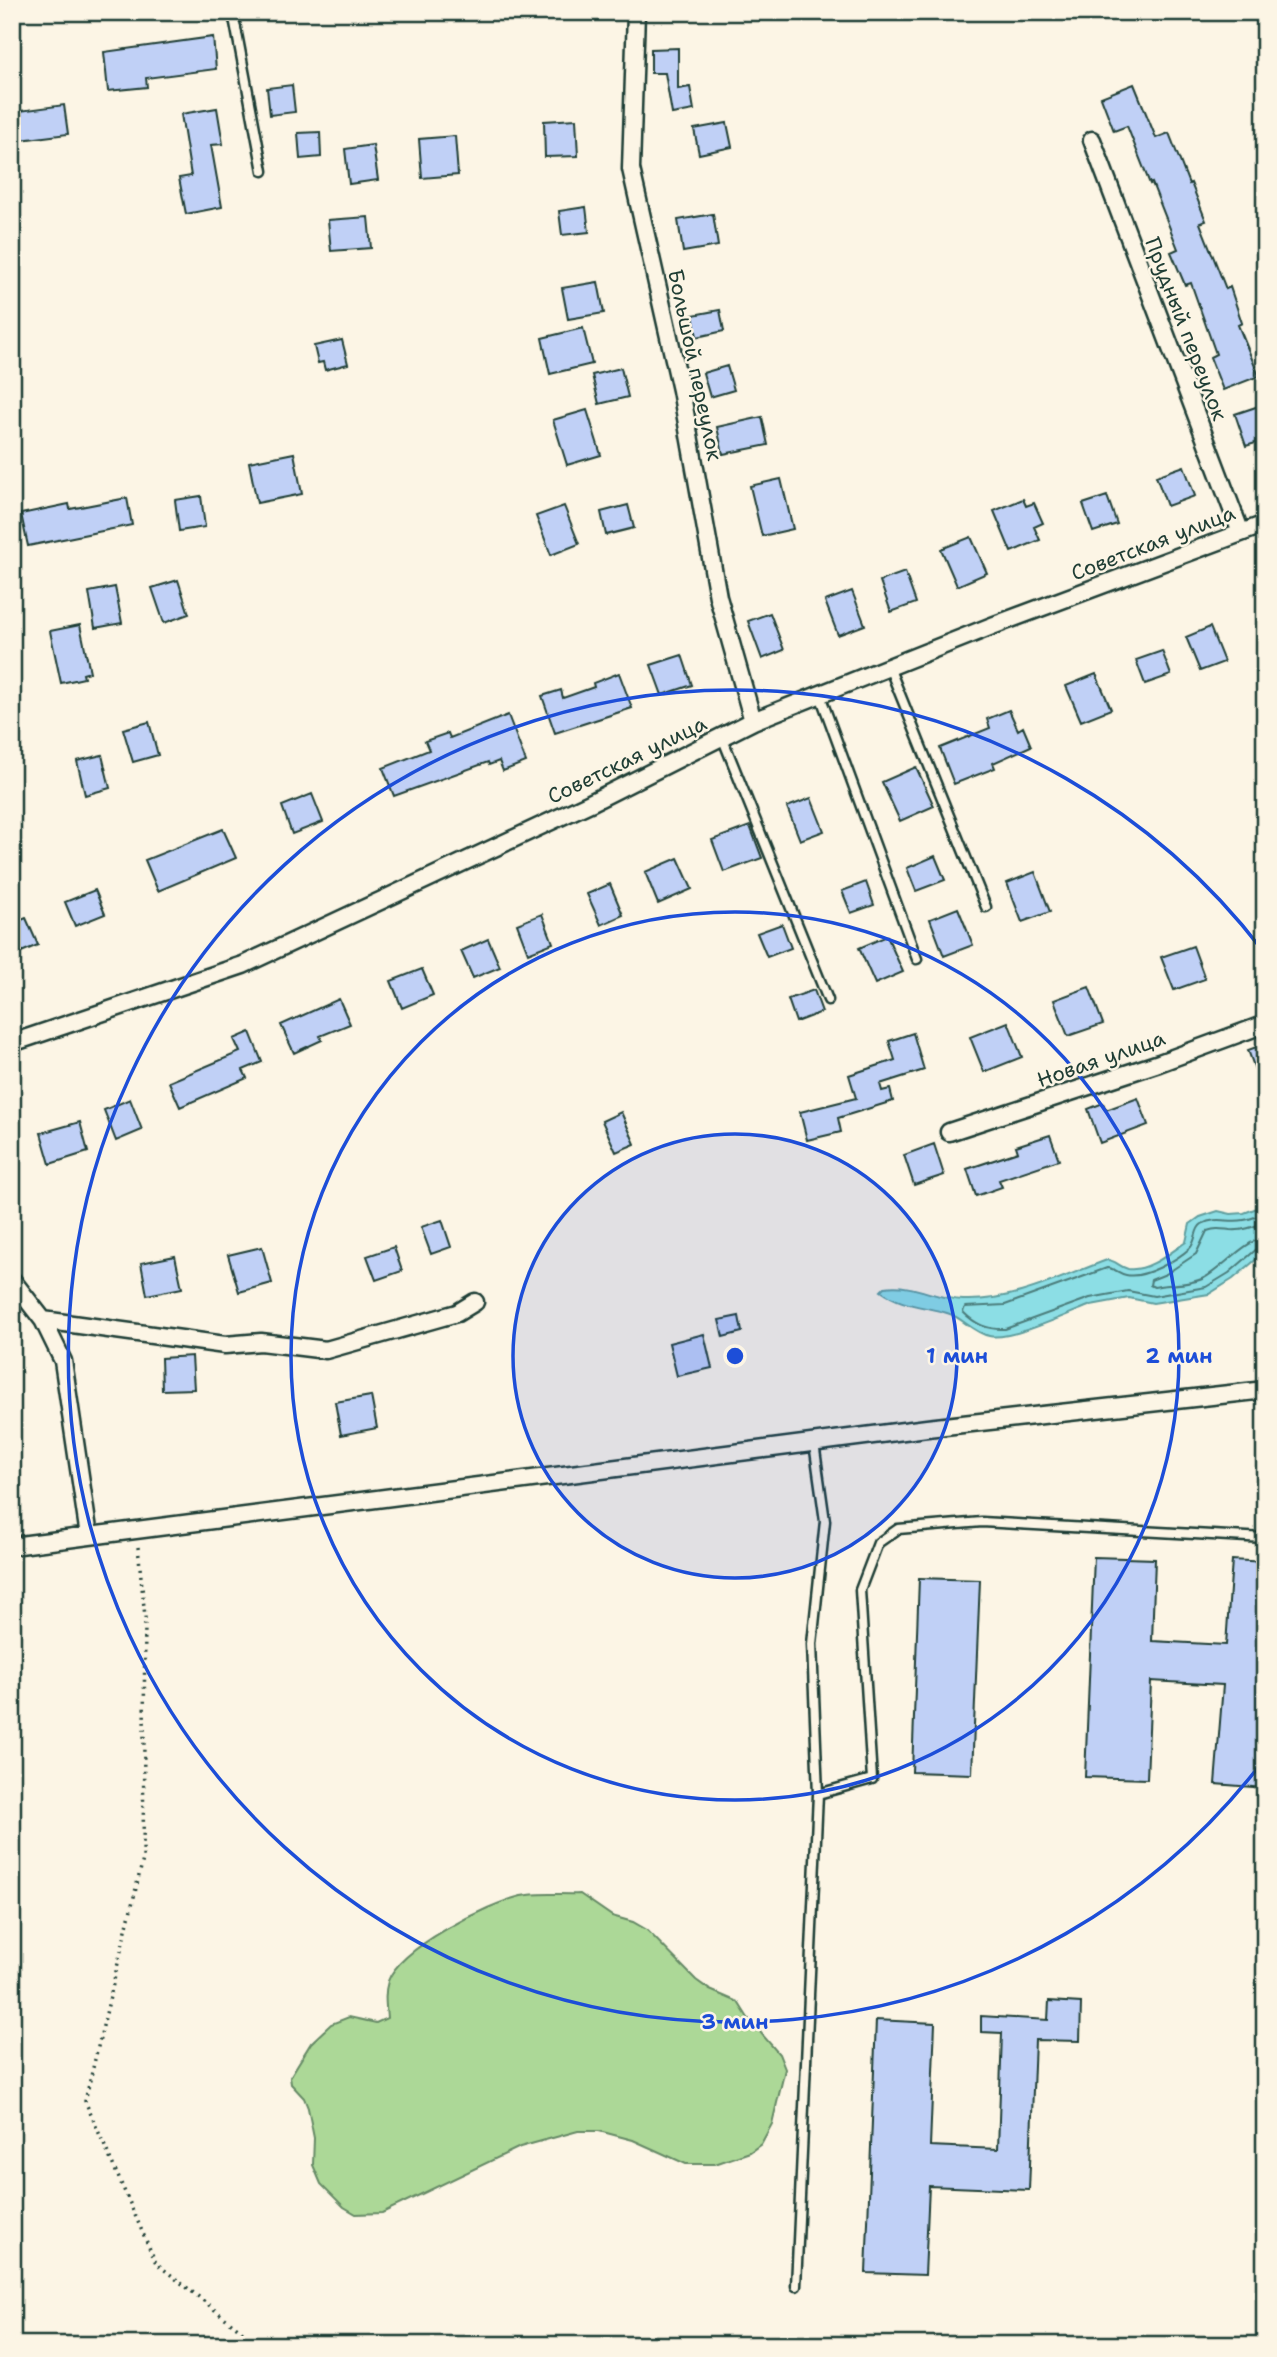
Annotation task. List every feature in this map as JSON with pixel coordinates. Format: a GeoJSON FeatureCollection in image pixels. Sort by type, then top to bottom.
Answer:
{"type":"FeatureCollection","features":[{"type":"Feature","properties":{"kind":"street","name":"Большой переулок"},"geometry":{"type":"LineString","coordinates":[[636,12],[631,169],[681,390],[718,597],[753,721]]}},
{"type":"Feature","properties":{"kind":"street","name":"Прудный переулок"},"geometry":{"type":"LineString","coordinates":[[1092,139],[1241,533]]}},
{"type":"Feature","properties":{"kind":"street","name":"Советская улица"},"geometry":{"type":"LineString","coordinates":[[12,1043],[243,965],[590,803],[753,721],[1265,524]]}},
{"type":"Feature","properties":{"kind":"street","name":"Новая улица"},"geometry":{"type":"LineString","coordinates":[[949,1132],[1159,1063],[1265,1024]]}},
{"type":"Feature","properties":{"kind":"street"},"geometry":{"type":"LineString","coordinates":[[12,1280],[43,1320],[62,1362],[89,1536]]}},
{"type":"Feature","properties":{"kind":"street"},"geometry":{"type":"LineString","coordinates":[[43,1320],[225,1345],[261,1342],[326,1350],[457,1313],[475,1302]]}},
{"type":"Feature","properties":{"kind":"street"},"geometry":{"type":"LineString","coordinates":[[12,1546],[814,1443],[1265,1390]]}},
{"type":"Feature","properties":{"kind":"lane"},"geometry":{"type":"LineString","coordinates":[[231,12],[263,171]]}},
{"type":"Feature","properties":{"kind":"lane"},"geometry":{"type":"LineString","coordinates":[[889,667],[986,907]]}},
{"type":"Feature","properties":{"kind":"lane"},"geometry":{"type":"LineString","coordinates":[[820,695],[917,959]]}},
{"type":"Feature","properties":{"kind":"lane"},"geometry":{"type":"LineString","coordinates":[[722,737],[828,1000]]}},
{"type":"Feature","properties":{"kind":"lane"},"geometry":{"type":"LineString","coordinates":[[796,2286],[818,1794],[812,1644],[825,1521],[814,1443]]}},
{"type":"Feature","properties":{"kind":"lane"},"geometry":{"type":"LineString","coordinates":[[818,1794],[872,1779],[860,1590],[878,1543],[898,1529],[982,1522],[1265,1538]]}},
{"type":"Feature","properties":{"kind":"path"},"geometry":{"type":"LineString","coordinates":[[136,1530],[145,1617],[143,1859],[85,2101],[156,2263],[259,2345]]}},
{"type":"Feature","properties":{"kind":"green space"},"geometry":{"type":"Polygon","coordinates":[[[580,1894],[612,1916],[633,1922],[647,1930],[696,1980],[710,1990],[738,2002],[779,2054],[785,2069],[772,2124],[761,2144],[750,2152],[715,2164],[686,2164],[633,2140],[599,2131],[578,2131],[520,2147],[382,2213],[356,2214],[344,2207],[321,2184],[313,2165],[314,2138],[308,2108],[304,2098],[291,2084],[290,2077],[311,2043],[331,2024],[349,2017],[376,2023],[387,2018],[387,1986],[396,1968],[409,1955],[446,1929],[488,1908],[521,1896],[580,1894]]]}},
{"type":"Feature","properties":{"kind":"water"},"geometry":{"type":"Polygon","coordinates":[[[1265,1205],[1265,1252],[1233,1279],[1209,1294],[1153,1303],[1129,1298],[1091,1305],[1011,1335],[989,1336],[952,1315],[905,1303],[881,1291],[885,1287],[896,1286],[953,1299],[982,1300],[1018,1293],[1107,1260],[1128,1269],[1136,1269],[1159,1260],[1186,1242],[1190,1224],[1200,1217],[1218,1211],[1244,1213],[1265,1205]]]}},
{"type":"Feature","properties":{"kind":"building"},"geometry":{"type":"Polygon","coordinates":[[[213,37],[216,69],[146,78],[147,87],[108,91],[104,52],[213,37]]]}},
{"type":"Feature","properties":{"kind":"building"},"geometry":{"type":"Polygon","coordinates":[[[678,48],[678,89],[690,87],[694,110],[672,114],[665,73],[651,73],[651,49],[678,48]]]}},
{"type":"Feature","properties":{"kind":"building"},"geometry":{"type":"Polygon","coordinates":[[[1134,84],[1156,138],[1169,133],[1189,184],[1191,183],[1206,221],[1200,223],[1226,289],[1230,287],[1242,323],[1238,325],[1259,376],[1223,390],[1210,357],[1216,354],[1191,283],[1185,285],[1171,252],[1178,249],[1152,183],[1150,184],[1127,126],[1114,131],[1101,97],[1134,84]]]}},
{"type":"Feature","properties":{"kind":"building"},"geometry":{"type":"Polygon","coordinates":[[[292,85],[295,112],[270,115],[267,88],[292,85]]]}},
{"type":"Feature","properties":{"kind":"building"},"geometry":{"type":"Polygon","coordinates":[[[64,105],[68,134],[12,141],[12,112],[64,105]]]}},
{"type":"Feature","properties":{"kind":"building"},"geometry":{"type":"Polygon","coordinates":[[[217,108],[223,144],[211,145],[222,207],[186,214],[179,178],[191,176],[181,114],[217,108]]]}},
{"type":"Feature","properties":{"kind":"building"},"geometry":{"type":"Polygon","coordinates":[[[576,119],[578,156],[545,157],[544,121],[576,119]]]}},
{"type":"Feature","properties":{"kind":"building"},"geometry":{"type":"Polygon","coordinates":[[[727,123],[732,147],[699,154],[694,129],[727,123]]]}},
{"type":"Feature","properties":{"kind":"building"},"geometry":{"type":"Polygon","coordinates":[[[320,132],[321,157],[300,159],[298,133],[320,132]]]}},
{"type":"Feature","properties":{"kind":"building"},"geometry":{"type":"Polygon","coordinates":[[[455,136],[458,175],[422,178],[419,139],[455,136]]]}},
{"type":"Feature","properties":{"kind":"building"},"geometry":{"type":"Polygon","coordinates":[[[373,145],[378,180],[349,184],[345,149],[373,145]]]}},
{"type":"Feature","properties":{"kind":"building"},"geometry":{"type":"Polygon","coordinates":[[[586,207],[589,232],[562,235],[559,211],[586,207]]]}},
{"type":"Feature","properties":{"kind":"building"},"geometry":{"type":"Polygon","coordinates":[[[713,214],[718,246],[683,252],[678,220],[713,214]]]}},
{"type":"Feature","properties":{"kind":"building"},"geometry":{"type":"Polygon","coordinates":[[[368,217],[371,248],[331,251],[328,220],[368,217]]]}},
{"type":"Feature","properties":{"kind":"building"},"geometry":{"type":"Polygon","coordinates":[[[598,282],[604,313],[568,319],[562,288],[598,282]]]}},
{"type":"Feature","properties":{"kind":"building"},"geometry":{"type":"Polygon","coordinates":[[[720,310],[724,331],[697,337],[693,315],[720,310]]]}},
{"type":"Feature","properties":{"kind":"building"},"geometry":{"type":"Polygon","coordinates":[[[583,328],[592,364],[550,374],[542,338],[583,328]]]}},
{"type":"Feature","properties":{"kind":"building"},"geometry":{"type":"Polygon","coordinates":[[[342,340],[348,364],[325,370],[323,362],[318,363],[314,346],[342,340]]]}},
{"type":"Feature","properties":{"kind":"building"},"geometry":{"type":"Polygon","coordinates":[[[727,366],[734,390],[710,397],[703,373],[727,366]]]}},
{"type":"Feature","properties":{"kind":"building"},"geometry":{"type":"Polygon","coordinates":[[[621,368],[628,397],[599,404],[592,375],[621,368]]]}},
{"type":"Feature","properties":{"kind":"building"},"geometry":{"type":"Polygon","coordinates":[[[1265,404],[1265,440],[1246,446],[1235,414],[1265,404]]]}},
{"type":"Feature","properties":{"kind":"building"},"geometry":{"type":"Polygon","coordinates":[[[587,410],[601,455],[567,465],[553,420],[587,410]]]}},
{"type":"Feature","properties":{"kind":"building"},"geometry":{"type":"Polygon","coordinates":[[[762,417],[768,445],[723,454],[717,427],[762,417]]]}},
{"type":"Feature","properties":{"kind":"building"},"geometry":{"type":"Polygon","coordinates":[[[294,453],[302,494],[257,503],[249,462],[294,453]]]}},
{"type":"Feature","properties":{"kind":"building"},"geometry":{"type":"Polygon","coordinates":[[[1184,466],[1195,496],[1167,506],[1156,476],[1184,466]]]}},
{"type":"Feature","properties":{"kind":"building"},"geometry":{"type":"Polygon","coordinates":[[[781,479],[793,529],[762,536],[750,486],[781,479]]]}},
{"type":"Feature","properties":{"kind":"building"},"geometry":{"type":"Polygon","coordinates":[[[201,496],[205,527],[179,531],[175,500],[201,496]]]}},
{"type":"Feature","properties":{"kind":"building"},"geometry":{"type":"Polygon","coordinates":[[[1107,496],[1117,524],[1093,532],[1083,504],[1107,496]]]}},
{"type":"Feature","properties":{"kind":"building"},"geometry":{"type":"Polygon","coordinates":[[[127,498],[132,525],[28,546],[21,514],[69,504],[70,509],[127,498]]]}},
{"type":"Feature","properties":{"kind":"building"},"geometry":{"type":"Polygon","coordinates":[[[1023,499],[1026,506],[1034,503],[1043,523],[1034,527],[1040,540],[1011,552],[994,511],[1023,499]]]}},
{"type":"Feature","properties":{"kind":"building"},"geometry":{"type":"Polygon","coordinates":[[[628,505],[634,528],[606,535],[601,512],[628,505]]]}},
{"type":"Feature","properties":{"kind":"building"},"geometry":{"type":"Polygon","coordinates":[[[564,506],[579,544],[551,555],[536,516],[564,506]]]}},
{"type":"Feature","properties":{"kind":"building"},"geometry":{"type":"Polygon","coordinates":[[[971,537],[987,573],[957,586],[941,549],[971,537]]]}},
{"type":"Feature","properties":{"kind":"building"},"geometry":{"type":"Polygon","coordinates":[[[905,572],[916,603],[891,612],[880,581],[905,572]]]}},
{"type":"Feature","properties":{"kind":"building"},"geometry":{"type":"Polygon","coordinates":[[[178,580],[189,614],[164,623],[152,588],[178,580]]]}},
{"type":"Feature","properties":{"kind":"building"},"geometry":{"type":"Polygon","coordinates":[[[115,587],[122,623],[95,628],[89,592],[115,587]]]}},
{"type":"Feature","properties":{"kind":"building"},"geometry":{"type":"Polygon","coordinates":[[[852,591],[865,625],[838,635],[825,601],[852,591]]]}},
{"type":"Feature","properties":{"kind":"building"},"geometry":{"type":"Polygon","coordinates":[[[770,613],[784,650],[762,659],[748,621],[770,613]]]}},
{"type":"Feature","properties":{"kind":"building"},"geometry":{"type":"Polygon","coordinates":[[[80,625],[90,672],[83,674],[84,678],[61,683],[50,631],[80,625]]]}},
{"type":"Feature","properties":{"kind":"building"},"geometry":{"type":"Polygon","coordinates":[[[1210,627],[1224,662],[1200,671],[1186,637],[1210,627]]]}},
{"type":"Feature","properties":{"kind":"building"},"geometry":{"type":"Polygon","coordinates":[[[1162,651],[1171,675],[1145,684],[1136,660],[1162,651]]]}},
{"type":"Feature","properties":{"kind":"building"},"geometry":{"type":"Polygon","coordinates":[[[682,655],[692,685],[662,695],[651,665],[682,655]]]}},
{"type":"Feature","properties":{"kind":"building"},"geometry":{"type":"Polygon","coordinates":[[[619,673],[632,708],[555,733],[542,696],[561,690],[563,698],[594,687],[593,683],[619,673]]]}},
{"type":"Feature","properties":{"kind":"building"},"geometry":{"type":"Polygon","coordinates":[[[1096,674],[1111,709],[1081,721],[1066,686],[1096,674]]]}},
{"type":"Feature","properties":{"kind":"building"},"geometry":{"type":"Polygon","coordinates":[[[1009,710],[1018,730],[1023,727],[1031,746],[993,763],[995,768],[954,784],[940,748],[990,728],[987,719],[1009,710]]]}},
{"type":"Feature","properties":{"kind":"building"},"geometry":{"type":"Polygon","coordinates":[[[508,715],[526,762],[503,771],[499,761],[489,765],[488,762],[394,796],[383,768],[429,750],[425,741],[448,733],[450,738],[508,715]]]}},
{"type":"Feature","properties":{"kind":"building"},"geometry":{"type":"Polygon","coordinates":[[[149,722],[158,755],[133,762],[123,729],[149,722]]]}},
{"type":"Feature","properties":{"kind":"building"},"geometry":{"type":"Polygon","coordinates":[[[102,755],[110,788],[85,795],[77,761],[102,755]]]}},
{"type":"Feature","properties":{"kind":"building"},"geometry":{"type":"Polygon","coordinates":[[[916,767],[934,806],[900,821],[882,782],[916,767]]]}},
{"type":"Feature","properties":{"kind":"building"},"geometry":{"type":"Polygon","coordinates":[[[312,794],[323,822],[292,834],[282,806],[312,794]]]}},
{"type":"Feature","properties":{"kind":"building"},"geometry":{"type":"Polygon","coordinates":[[[811,798],[824,831],[800,840],[787,807],[811,798]]]}},
{"type":"Feature","properties":{"kind":"building"},"geometry":{"type":"Polygon","coordinates":[[[750,826],[762,858],[724,872],[712,840],[750,826]]]}},
{"type":"Feature","properties":{"kind":"building"},"geometry":{"type":"Polygon","coordinates":[[[223,829],[236,858],[158,891],[145,860],[223,829]]]}},
{"type":"Feature","properties":{"kind":"building"},"geometry":{"type":"Polygon","coordinates":[[[935,856],[945,880],[916,891],[907,868],[935,856]]]}},
{"type":"Feature","properties":{"kind":"building"},"geometry":{"type":"Polygon","coordinates":[[[678,858],[692,889],[658,904],[645,872],[678,858]]]}},
{"type":"Feature","properties":{"kind":"building"},"geometry":{"type":"Polygon","coordinates":[[[1035,872],[1050,912],[1022,922],[1007,883],[1035,872]]]}},
{"type":"Feature","properties":{"kind":"building"},"geometry":{"type":"Polygon","coordinates":[[[866,882],[874,905],[851,913],[842,891],[866,882]]]}},
{"type":"Feature","properties":{"kind":"building"},"geometry":{"type":"Polygon","coordinates":[[[610,884],[623,915],[601,925],[587,894],[610,884]]]}},
{"type":"Feature","properties":{"kind":"building"},"geometry":{"type":"Polygon","coordinates":[[[95,890],[105,914],[75,926],[65,902],[95,890]]]}},
{"type":"Feature","properties":{"kind":"building"},"geometry":{"type":"Polygon","coordinates":[[[958,908],[973,945],[944,956],[930,919],[958,908]]]}},
{"type":"Feature","properties":{"kind":"building"},"geometry":{"type":"Polygon","coordinates":[[[542,914],[553,943],[528,953],[517,924],[542,914]]]}},
{"type":"Feature","properties":{"kind":"building"},"geometry":{"type":"Polygon","coordinates":[[[26,918],[38,945],[12,956],[12,924],[26,918]]]}},
{"type":"Feature","properties":{"kind":"building"},"geometry":{"type":"Polygon","coordinates":[[[782,924],[791,948],[767,957],[757,933],[782,924]]]}},
{"type":"Feature","properties":{"kind":"building"},"geometry":{"type":"Polygon","coordinates":[[[887,936],[903,972],[875,984],[859,948],[887,936]]]}},
{"type":"Feature","properties":{"kind":"building"},"geometry":{"type":"Polygon","coordinates":[[[488,939],[500,967],[473,978],[461,951],[488,939]]]}},
{"type":"Feature","properties":{"kind":"building"},"geometry":{"type":"Polygon","coordinates":[[[1193,946],[1205,979],[1174,990],[1161,957],[1193,946]]]}},
{"type":"Feature","properties":{"kind":"building"},"geometry":{"type":"Polygon","coordinates":[[[422,969],[433,995],[402,1008],[391,981],[422,969]]]}},
{"type":"Feature","properties":{"kind":"building"},"geometry":{"type":"Polygon","coordinates":[[[1089,987],[1103,1024],[1068,1036],[1054,1000],[1089,987]]]}},
{"type":"Feature","properties":{"kind":"building"},"geometry":{"type":"Polygon","coordinates":[[[814,990],[822,1012],[796,1022],[788,999],[814,990]]]}},
{"type":"Feature","properties":{"kind":"building"},"geometry":{"type":"Polygon","coordinates":[[[339,999],[350,1024],[320,1036],[322,1040],[294,1053],[281,1025],[339,999]]]}},
{"type":"Feature","properties":{"kind":"building"},"geometry":{"type":"Polygon","coordinates":[[[1008,1022],[1022,1057],[984,1072],[970,1037],[1008,1022]]]}},
{"type":"Feature","properties":{"kind":"building"},"geometry":{"type":"Polygon","coordinates":[[[250,1032],[262,1062],[243,1070],[247,1078],[180,1107],[169,1082],[240,1052],[234,1039],[250,1032]]]}},
{"type":"Feature","properties":{"kind":"building"},"geometry":{"type":"Polygon","coordinates":[[[913,1033],[924,1070],[880,1084],[882,1091],[890,1089],[893,1101],[838,1118],[841,1132],[807,1140],[800,1112],[856,1098],[849,1075],[895,1060],[889,1041],[913,1033]]]}},
{"type":"Feature","properties":{"kind":"building"},"geometry":{"type":"Polygon","coordinates":[[[1265,1044],[1265,1091],[1263,1091],[1248,1050],[1265,1044]]]}},
{"type":"Feature","properties":{"kind":"building"},"geometry":{"type":"Polygon","coordinates":[[[1138,1098],[1148,1125],[1100,1143],[1088,1109],[1103,1103],[1106,1110],[1138,1098]]]}},
{"type":"Feature","properties":{"kind":"building"},"geometry":{"type":"Polygon","coordinates":[[[130,1099],[142,1130],[116,1141],[104,1110],[130,1099]]]}},
{"type":"Feature","properties":{"kind":"building"},"geometry":{"type":"Polygon","coordinates":[[[621,1112],[635,1144],[616,1152],[602,1121],[621,1112]]]}},
{"type":"Feature","properties":{"kind":"building"},"geometry":{"type":"Polygon","coordinates":[[[80,1122],[88,1152],[50,1164],[41,1133],[80,1122]]]}},
{"type":"Feature","properties":{"kind":"building"},"geometry":{"type":"Polygon","coordinates":[[[1050,1135],[1059,1160],[999,1180],[1002,1187],[976,1196],[967,1169],[1018,1152],[1016,1146],[1050,1135]]]}},
{"type":"Feature","properties":{"kind":"building"},"geometry":{"type":"Polygon","coordinates":[[[934,1144],[944,1175],[914,1185],[904,1155],[934,1144]]]}},
{"type":"Feature","properties":{"kind":"building"},"geometry":{"type":"Polygon","coordinates":[[[442,1220],[451,1247],[431,1254],[421,1227],[442,1220]]]}},
{"type":"Feature","properties":{"kind":"building"},"geometry":{"type":"Polygon","coordinates":[[[262,1247],[272,1283],[239,1292],[228,1255],[262,1247]]]}},
{"type":"Feature","properties":{"kind":"building"},"geometry":{"type":"Polygon","coordinates":[[[394,1247],[402,1271],[376,1280],[367,1256],[394,1247]]]}},
{"type":"Feature","properties":{"kind":"building"},"geometry":{"type":"Polygon","coordinates":[[[175,1256],[182,1288],[147,1295],[141,1263],[175,1256]]]}},
{"type":"Feature","properties":{"kind":"building"},"geometry":{"type":"Polygon","coordinates":[[[739,1316],[742,1332],[723,1337],[719,1320],[739,1316]]]}},
{"type":"Feature","properties":{"kind":"building"},"geometry":{"type":"Polygon","coordinates":[[[704,1334],[712,1368],[677,1376],[669,1343],[704,1334]]]}},
{"type":"Feature","properties":{"kind":"building"},"geometry":{"type":"Polygon","coordinates":[[[192,1356],[194,1389],[162,1390],[161,1358],[192,1356]]]}},
{"type":"Feature","properties":{"kind":"building"},"geometry":{"type":"Polygon","coordinates":[[[371,1396],[377,1428],[341,1435],[335,1402],[371,1396]]]}},
{"type":"Feature","properties":{"kind":"building"},"geometry":{"type":"Polygon","coordinates":[[[1094,1557],[1155,1559],[1152,1641],[1226,1645],[1232,1560],[1265,1562],[1265,1788],[1215,1784],[1223,1685],[1151,1681],[1147,1779],[1085,1777],[1094,1557]]]}},
{"type":"Feature","properties":{"kind":"building"},"geometry":{"type":"Polygon","coordinates":[[[919,1578],[980,1580],[972,1774],[912,1772],[919,1578]]]}},
{"type":"Feature","properties":{"kind":"building"},"geometry":{"type":"Polygon","coordinates":[[[1049,2001],[1081,2003],[1080,2041],[1035,2040],[1029,2190],[929,2186],[925,2275],[866,2273],[876,2020],[935,2023],[930,2146],[998,2149],[1002,2033],[981,2032],[981,2016],[1048,2020],[1049,2001]]]}}]}
